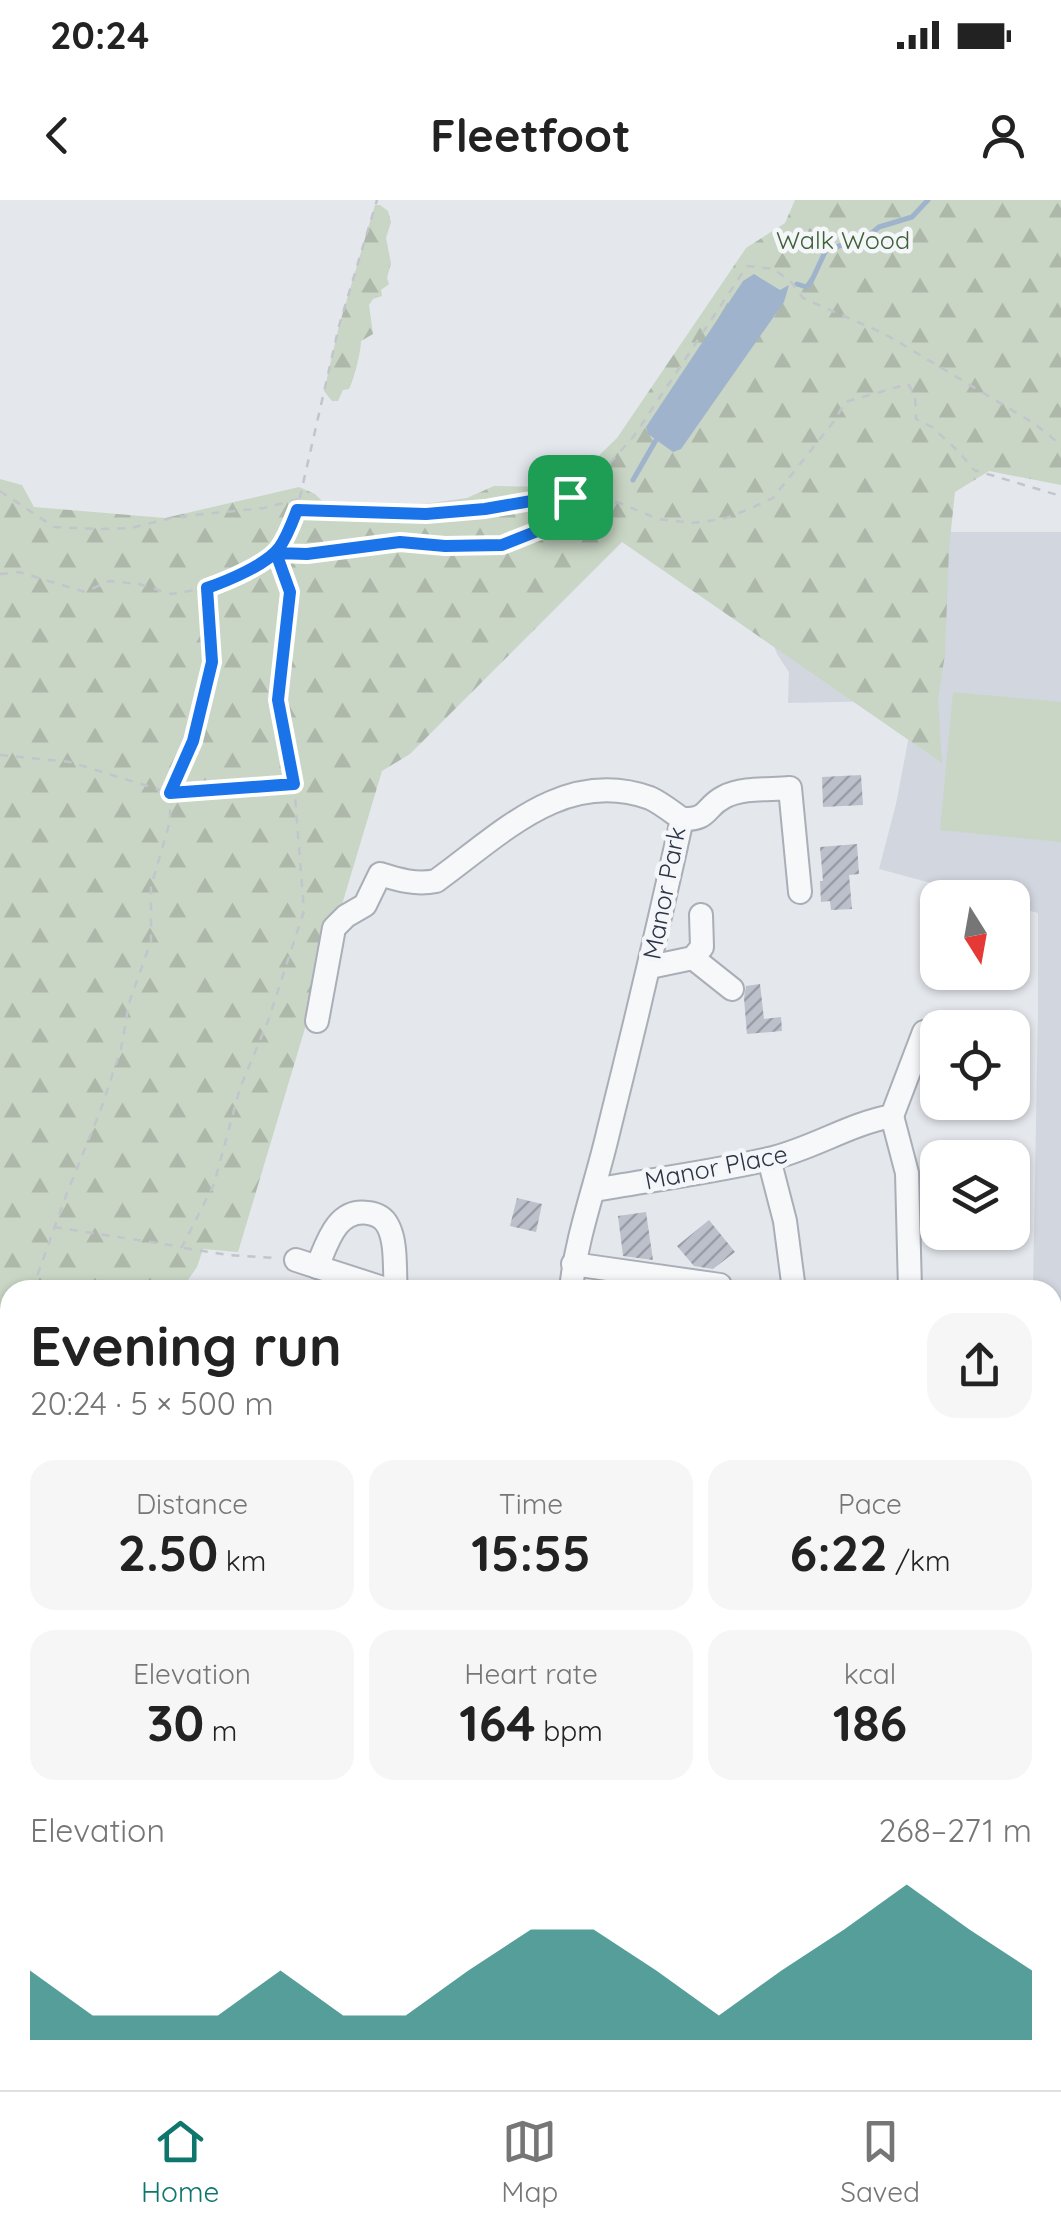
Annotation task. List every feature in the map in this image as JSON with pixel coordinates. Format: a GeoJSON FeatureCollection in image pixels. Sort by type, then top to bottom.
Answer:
{"type":"FeatureCollection","features":[{"type":"Feature","properties":{"kind":"street"},"geometry":{"type":"LineString","coordinates":[[682,819],[705,816],[725,796],[790,788],[800,892]]}},
{"type":"Feature","properties":{"kind":"street","name":"Manor Park"},"geometry":{"type":"LineString","coordinates":[[317,1021],[334,928],[366,905],[380,874],[405,882],[436,881],[552,800],[592,790],[652,799],[682,819],[650,967],[572,1280]]}},
{"type":"Feature","properties":{"kind":"street"},"geometry":{"type":"LineString","coordinates":[[650,967],[694,958],[702,947],[701,915]]}},
{"type":"Feature","properties":{"kind":"street"},"geometry":{"type":"LineString","coordinates":[[694,958],[732,988]]}},
{"type":"Feature","properties":{"kind":"street"},"geometry":{"type":"LineString","coordinates":[[910,1280],[907,1174],[892,1116],[920,1042]]}},
{"type":"Feature","properties":{"kind":"street","name":"Manor Place"},"geometry":{"type":"LineString","coordinates":[[594,1190],[769,1159],[892,1116]]}},
{"type":"Feature","properties":{"kind":"street"},"geometry":{"type":"LineString","coordinates":[[769,1159],[786,1221],[793,1280]]}},
{"type":"Feature","properties":{"kind":"street"},"geometry":{"type":"LineString","coordinates":[[360,1280],[306,1263],[338,1223],[356,1213],[384,1220],[392,1238],[392,1280]]}},
{"type":"Feature","properties":{"kind":"street"},"geometry":{"type":"LineString","coordinates":[[573,1264],[685,1280]]}},
{"type":"Feature","properties":{"kind":"path"},"geometry":{"type":"LineString","coordinates":[[0,574],[19,572],[85,592],[109,581],[139,584],[170,594],[207,588],[276,553],[297,510],[339,326],[376,200]]}},
{"type":"Feature","properties":{"kind":"path"},"geometry":{"type":"LineString","coordinates":[[276,553],[307,554],[400,542],[502,545],[545,528],[570,497],[634,436],[746,266],[774,269],[803,298],[885,334],[1035,424],[1061,444]]}},
{"type":"Feature","properties":{"kind":"path"},"geometry":{"type":"LineString","coordinates":[[297,510],[426,514],[560,496],[620,503],[658,519],[692,523],[723,519],[773,498],[836,420],[844,402],[908,384],[914,395],[916,419],[932,427],[974,470],[1061,496]]}},
{"type":"Feature","properties":{"kind":"path"},"geometry":{"type":"LineString","coordinates":[[0,491],[54,527],[99,529],[131,528],[175,517],[264,508],[300,498]]}},
{"type":"Feature","properties":{"kind":"path"},"geometry":{"type":"LineString","coordinates":[[182,1248],[214,1184],[240,1088],[268,1021],[304,911],[294,784],[278,700],[290,592],[276,553]]}},
{"type":"Feature","properties":{"kind":"path"},"geometry":{"type":"LineString","coordinates":[[35,1280],[102,1109],[121,1049],[129,1003],[151,941],[152,887],[170,822],[170,793],[193,741],[212,662],[207,588]]}},
{"type":"Feature","properties":{"kind":"path"},"geometry":{"type":"LineString","coordinates":[[0,755],[70,762],[170,793],[294,784]]}},
{"type":"Feature","properties":{"kind":"path"},"geometry":{"type":"LineString","coordinates":[[54,1227],[228,1255],[306,1263]]}},
{"type":"Feature","properties":{"kind":"shaded area"},"geometry":{"type":"Polygon","coordinates":[[[935,532],[1061,532],[1061,1280],[1033,1280],[1038,913],[1030,911],[1030,880],[920,880],[879,869],[909,736],[883,701],[788,703],[789,672],[769,631],[935,532]]]}},
{"type":"Feature","properties":{"kind":"green space","name":"Walk Wood"},"geometry":{"type":"Polygon","coordinates":[[[795,200],[1061,200],[1061,485],[989,471],[955,492],[945,654],[938,700],[942,763],[622,542],[410,754],[382,771],[238,1252],[203,1249],[188,1280],[0,1280],[0,479],[22,485],[34,507],[165,518],[299,487],[323,502],[410,506],[467,498],[494,486],[553,487],[583,471],[617,438],[746,248],[785,223],[795,200]]]}},
{"type":"Feature","properties":{"kind":"green space"},"geometry":{"type":"Polygon","coordinates":[[[375,205],[388,211],[391,222],[386,238],[391,263],[389,284],[381,290],[382,296],[369,305],[373,334],[361,341],[349,389],[343,390],[338,401],[332,401],[324,391],[375,205]]]}},
{"type":"Feature","properties":{"kind":"green space"},"geometry":{"type":"Polygon","coordinates":[[[953,692],[1061,702],[1061,842],[940,830],[953,692]]]}},
{"type":"Feature","properties":{"kind":"water"},"geometry":{"type":"Polygon","coordinates":[[[754,274],[780,290],[789,285],[784,302],[681,449],[673,452],[648,434],[646,427],[743,281],[754,274]]]}},
{"type":"Feature","properties":{"kind":"building"},"geometry":{"type":"Polygon","coordinates":[[[861,775],[863,805],[823,807],[822,777],[861,775]]]}},
{"type":"Feature","properties":{"kind":"building"},"geometry":{"type":"Polygon","coordinates":[[[857,844],[859,874],[849,875],[852,909],[831,910],[830,901],[821,902],[820,847],[857,844]]]}},
{"type":"Feature","properties":{"kind":"building"},"geometry":{"type":"Polygon","coordinates":[[[760,984],[764,1019],[781,1017],[782,1031],[747,1034],[746,986],[760,984]]]}},
{"type":"Feature","properties":{"kind":"building"},"geometry":{"type":"Polygon","coordinates":[[[517,1198],[542,1204],[536,1232],[510,1226],[517,1198]]]}},
{"type":"Feature","properties":{"kind":"building"},"geometry":{"type":"Polygon","coordinates":[[[646,1212],[653,1260],[623,1256],[618,1216],[646,1212]]]}},
{"type":"Feature","properties":{"kind":"building"},"geometry":{"type":"Polygon","coordinates":[[[709,1220],[735,1252],[713,1269],[694,1266],[677,1246],[709,1220]]]}},
{"type":"Feature","properties":{"kind":"waterway"},"geometry":{"type":"LineString","coordinates":[[797,284],[806,287],[811,282],[826,250],[866,238],[879,227],[912,217],[928,200]]}},
{"type":"Feature","properties":{"kind":"waterway"},"geometry":{"type":"LineString","coordinates":[[633,480],[656,440]]}},
{"type":"Feature","properties":{"kind":"route"},"geometry":{"type":"LineString","coordinates":[[570,497],[426,514],[297,510],[276,553],[207,588],[212,662],[193,741],[170,793],[294,784],[278,700],[290,592],[276,553],[307,554],[400,542],[502,545],[545,528],[570,497]]}}]}
